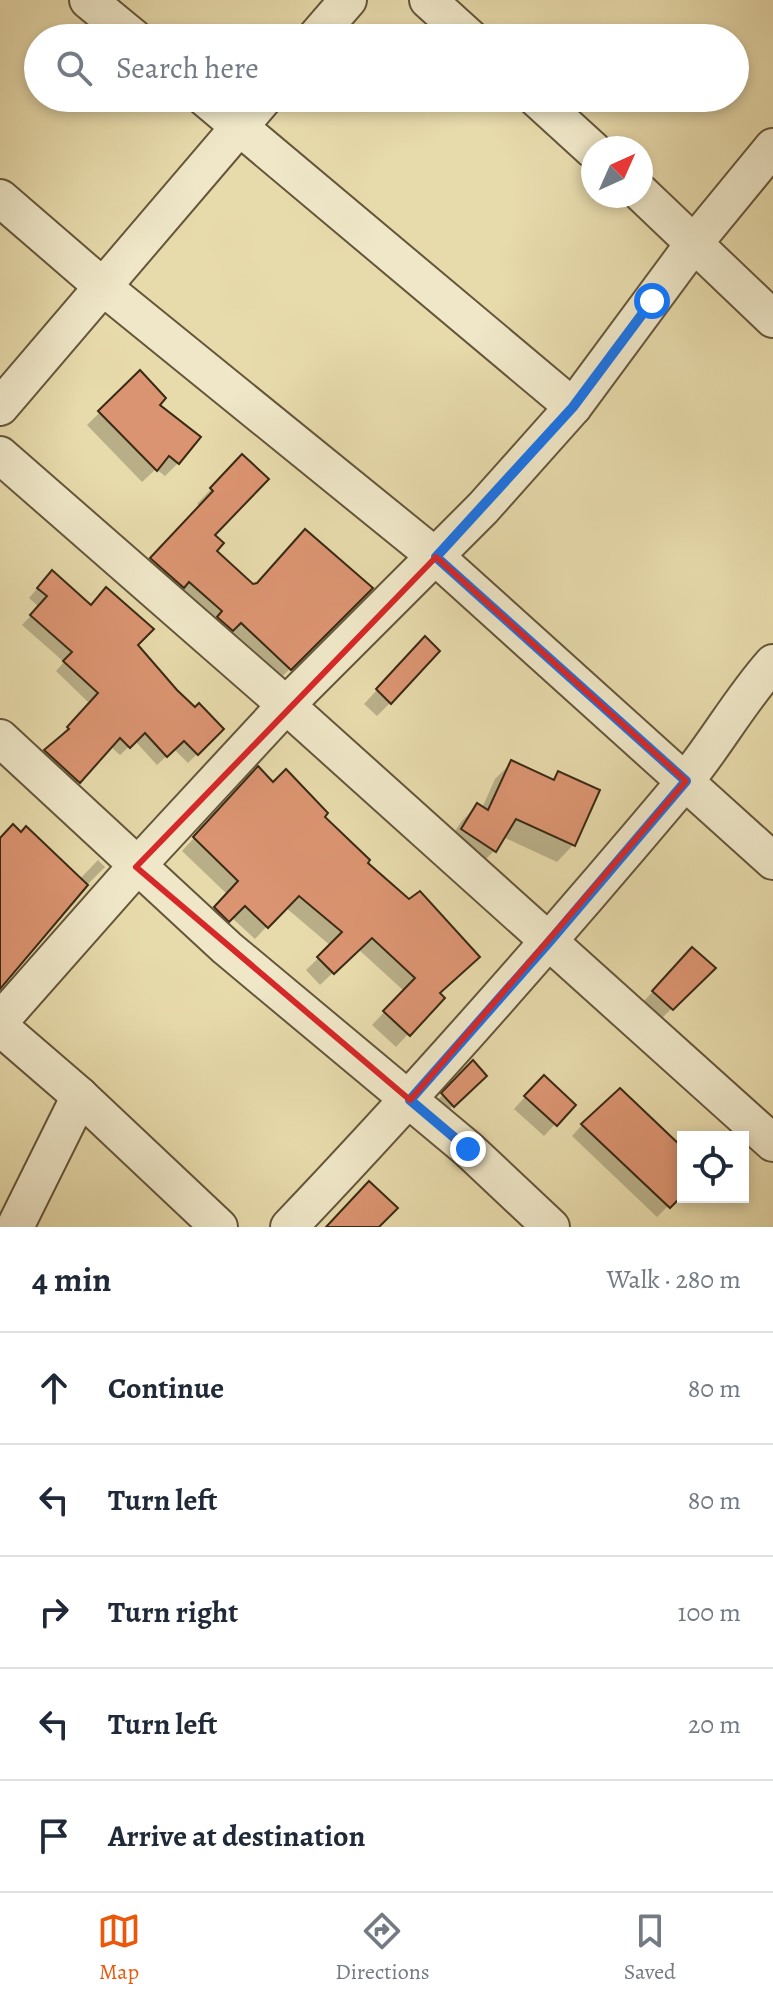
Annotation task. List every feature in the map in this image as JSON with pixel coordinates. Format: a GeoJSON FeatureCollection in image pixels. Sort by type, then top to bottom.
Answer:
{"type":"FeatureCollection","features":[{"type":"Feature","properties":{"kind":"street"},"geometry":{"type":"LineString","coordinates":[[88,0],[117,24]]}},
{"type":"Feature","properties":{"kind":"street"},"geometry":{"type":"LineString","coordinates":[[327,24],[348,0]]}},
{"type":"Feature","properties":{"kind":"street"},"geometry":{"type":"LineString","coordinates":[[428,0],[455,24]]}},
{"type":"Feature","properties":{"kind":"street"},"geometry":{"type":"LineString","coordinates":[[222,112],[573,407]]}},
{"type":"Feature","properties":{"kind":"street"},"geometry":{"type":"LineString","coordinates":[[0,407],[252,112]]}},
{"type":"Feature","properties":{"kind":"street"},"geometry":{"type":"LineString","coordinates":[[551,112],[581,139]]}},
{"type":"Feature","properties":{"kind":"street"},"geometry":{"type":"LineString","coordinates":[[219,1227],[0,1024],[136,867],[286,705],[436,557],[573,407],[695,242],[773,147]]}},
{"type":"Feature","properties":{"kind":"street"},"geometry":{"type":"LineString","coordinates":[[0,198],[102,286],[436,557],[773,861]]}},
{"type":"Feature","properties":{"kind":"street"},"geometry":{"type":"LineString","coordinates":[[653,204],[773,319]]}},
{"type":"Feature","properties":{"kind":"street"},"geometry":{"type":"LineString","coordinates":[[0,455],[286,705],[773,1143]]}},
{"type":"Feature","properties":{"kind":"street"},"geometry":{"type":"LineString","coordinates":[[289,1227],[410,1100],[550,941],[686,781],[773,663]]}},
{"type":"Feature","properties":{"kind":"street"},"geometry":{"type":"LineString","coordinates":[[0,738],[227,948],[410,1100],[504,1181],[551,1227]]}},
{"type":"Feature","properties":{"kind":"street"},"geometry":{"type":"LineString","coordinates":[[15,1227],[80,1096]]}},
{"type":"Feature","properties":{"kind":"highlighted area"},"geometry":{"type":"Polygon","coordinates":[[[436,557],[686,781],[410,1100],[136,867],[436,557]]]}},
{"type":"Feature","properties":{"kind":"building"},"geometry":{"type":"Polygon","coordinates":[[[140,370],[166,398],[160,405],[201,437],[179,464],[169,456],[157,471],[98,411],[140,370]]]}},
{"type":"Feature","properties":{"kind":"building"},"geometry":{"type":"Polygon","coordinates":[[[242,454],[269,479],[215,535],[224,543],[217,551],[253,584],[257,583],[305,529],[373,588],[291,670],[241,623],[233,631],[217,617],[222,611],[189,582],[184,588],[150,558],[213,491],[210,488],[242,454]]]}},
{"type":"Feature","properties":{"kind":"building"},"geometry":{"type":"Polygon","coordinates":[[[52,570],[91,605],[106,587],[154,629],[138,645],[177,690],[195,707],[199,703],[224,729],[198,755],[184,741],[167,757],[145,733],[130,748],[120,738],[80,783],[44,750],[69,729],[67,727],[98,693],[63,661],[72,652],[30,615],[47,596],[37,588],[52,570]]]}},
{"type":"Feature","properties":{"kind":"building"},"geometry":{"type":"Polygon","coordinates":[[[425,636],[440,651],[391,704],[376,689],[425,636]]]}},
{"type":"Feature","properties":{"kind":"building"},"geometry":{"type":"Polygon","coordinates":[[[511,760],[554,780],[558,771],[600,790],[575,846],[516,819],[496,852],[461,829],[477,803],[488,810],[511,760]]]}},
{"type":"Feature","properties":{"kind":"building"},"geometry":{"type":"Polygon","coordinates":[[[258,766],[273,782],[286,769],[328,813],[325,817],[370,860],[368,863],[409,899],[420,891],[480,957],[440,993],[445,998],[410,1036],[383,1011],[415,978],[372,938],[334,974],[317,957],[342,932],[299,896],[268,928],[245,906],[229,922],[214,907],[238,881],[193,837],[258,766]]]}},
{"type":"Feature","properties":{"kind":"building"},"geometry":{"type":"Polygon","coordinates":[[[13,824],[21,832],[26,826],[88,885],[0,989],[0,838],[13,824]]]}},
{"type":"Feature","properties":{"kind":"building"},"geometry":{"type":"Polygon","coordinates":[[[692,947],[716,968],[673,1010],[652,991],[692,947]]]}},
{"type":"Feature","properties":{"kind":"building"},"geometry":{"type":"Polygon","coordinates":[[[473,1060],[487,1076],[454,1107],[441,1093],[473,1060]]]}},
{"type":"Feature","properties":{"kind":"building"},"geometry":{"type":"Polygon","coordinates":[[[544,1075],[576,1105],[557,1126],[524,1096],[544,1075]]]}},
{"type":"Feature","properties":{"kind":"building"},"geometry":{"type":"Polygon","coordinates":[[[620,1088],[677,1142],[677,1201],[670,1208],[581,1124],[620,1088]]]}},
{"type":"Feature","properties":{"kind":"building"},"geometry":{"type":"Polygon","coordinates":[[[369,1181],[398,1208],[379,1227],[326,1227],[369,1181]]]}},
{"type":"Feature","properties":{"kind":"route"},"geometry":{"type":"LineString","coordinates":[[468,1149],[410,1100],[686,781],[436,557],[573,407],[652,301]]}}]}
